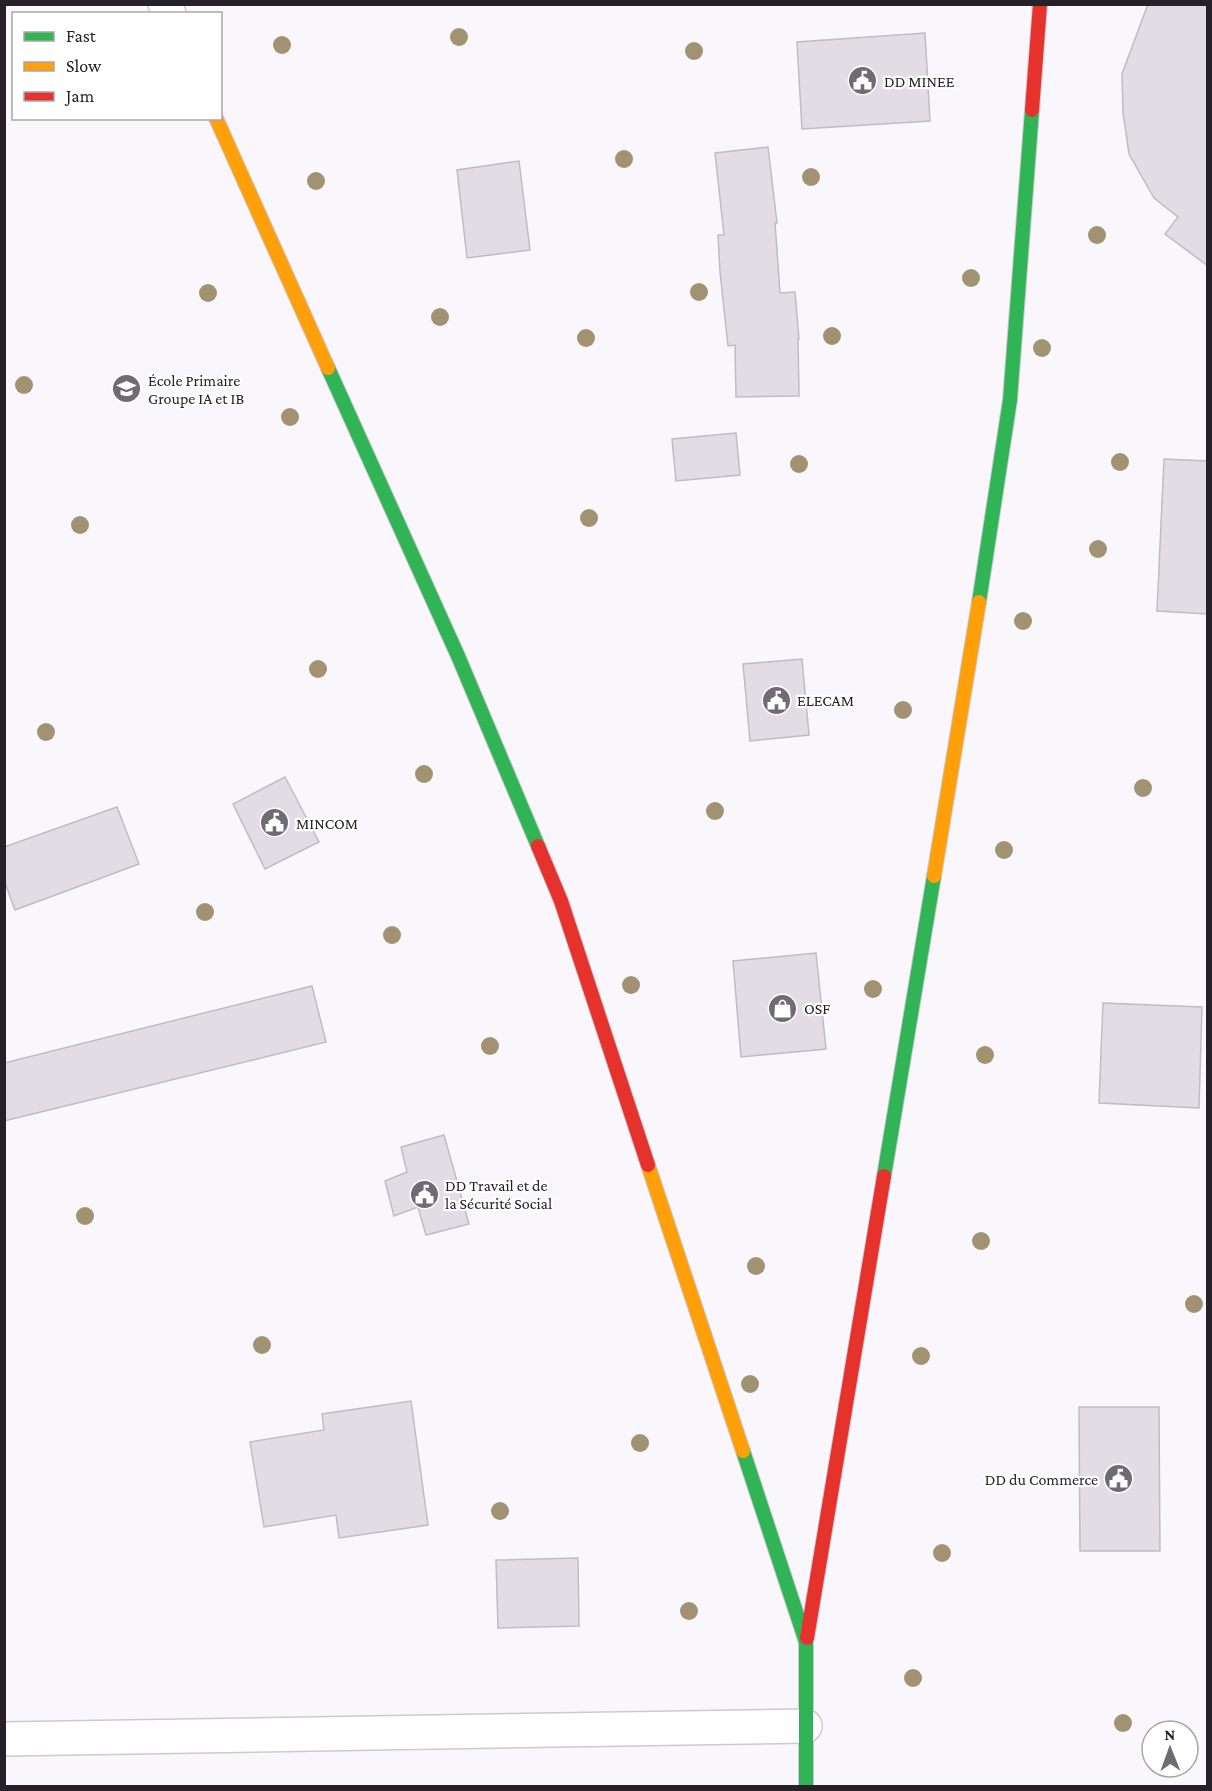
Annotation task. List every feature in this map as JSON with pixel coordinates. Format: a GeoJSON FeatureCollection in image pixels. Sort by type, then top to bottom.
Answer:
{"type":"FeatureCollection","features":[{"type":"Feature","properties":{"kind":"street"},"geometry":{"type":"LineString","coordinates":[[806,1786],[806,1642],[972,645],[1010,400],[1040,4]]}},
{"type":"Feature","properties":{"kind":"street"},"geometry":{"type":"LineString","coordinates":[[217,120],[458,656],[561,901],[806,1642]]}},
{"type":"Feature","properties":{"kind":"street"},"geometry":{"type":"LineString","coordinates":[[4,1738],[805,1726]]}},
{"type":"Feature","properties":{"kind":"building"},"geometry":{"type":"Polygon","coordinates":[[[1148,4],[1208,4],[1208,266],[1165,234],[1178,217],[1154,198],[1129,154],[1123,113],[1122,74],[1148,4]]]}},
{"type":"Feature","properties":{"kind":"building","name":"DD MINEE"},"geometry":{"type":"Polygon","coordinates":[[[925,33],[930,121],[802,129],[797,42],[925,33]]]}},
{"type":"Feature","properties":{"kind":"building"},"geometry":{"type":"Polygon","coordinates":[[[768,147],[777,223],[775,223],[780,293],[795,292],[799,339],[799,396],[736,397],[735,345],[728,346],[720,272],[718,235],[724,235],[715,153],[768,147]]]}},
{"type":"Feature","properties":{"kind":"building"},"geometry":{"type":"Polygon","coordinates":[[[519,161],[530,250],[467,258],[457,170],[519,161]]]}},
{"type":"Feature","properties":{"kind":"building"},"geometry":{"type":"Polygon","coordinates":[[[736,433],[740,475],[676,481],[672,439],[736,433]]]}},
{"type":"Feature","properties":{"kind":"building"},"geometry":{"type":"Polygon","coordinates":[[[1164,459],[1208,461],[1208,614],[1157,611],[1164,459]]]}},
{"type":"Feature","properties":{"kind":"building","name":"ELECAM"},"geometry":{"type":"Polygon","coordinates":[[[802,659],[809,735],[750,741],[743,664],[802,659]]]}},
{"type":"Feature","properties":{"kind":"building","name":"MINCOM"},"geometry":{"type":"Polygon","coordinates":[[[285,777],[319,842],[265,869],[233,804],[285,777]]]}},
{"type":"Feature","properties":{"kind":"building"},"geometry":{"type":"Polygon","coordinates":[[[117,807],[139,864],[15,910],[4,880],[4,847],[117,807]]]}},
{"type":"Feature","properties":{"kind":"building"},"geometry":{"type":"Polygon","coordinates":[[[816,953],[826,1049],[741,1057],[733,961],[816,953]]]}},
{"type":"Feature","properties":{"kind":"building"},"geometry":{"type":"Polygon","coordinates":[[[312,986],[326,1042],[4,1121],[4,1063],[312,986]]]}},
{"type":"Feature","properties":{"kind":"building"},"geometry":{"type":"Polygon","coordinates":[[[1103,1003],[1202,1007],[1199,1108],[1099,1103],[1103,1003]]]}},
{"type":"Feature","properties":{"kind":"building","name":"DD Travail et de la Sécurité Social"},"geometry":{"type":"Polygon","coordinates":[[[444,1135],[469,1224],[426,1235],[418,1207],[394,1216],[385,1181],[407,1172],[401,1147],[444,1135]]]}},
{"type":"Feature","properties":{"kind":"building"},"geometry":{"type":"Polygon","coordinates":[[[411,1401],[428,1525],[339,1538],[336,1515],[264,1527],[250,1442],[324,1430],[322,1414],[411,1401]]]}},
{"type":"Feature","properties":{"kind":"building","name":"DD du Commerce"},"geometry":{"type":"Polygon","coordinates":[[[1079,1407],[1159,1407],[1160,1551],[1080,1551],[1079,1407]]]}},
{"type":"Feature","properties":{"kind":"building"},"geometry":{"type":"Polygon","coordinates":[[[578,1558],[579,1626],[498,1628],[496,1560],[578,1558]]]}},
{"type":"Feature","properties":{"kind":"traffic: fast"},"geometry":{"type":"LineString","coordinates":[[979,602],[1010,400],[1032,110]]}},
{"type":"Feature","properties":{"kind":"traffic: fast"},"geometry":{"type":"LineString","coordinates":[[328,368],[458,656],[538,846]]}},
{"type":"Feature","properties":{"kind":"traffic: fast"},"geometry":{"type":"LineString","coordinates":[[884,1176],[934,876]]}},
{"type":"Feature","properties":{"kind":"traffic: fast"},"geometry":{"type":"LineString","coordinates":[[743,1451],[806,1642],[806,1786]]}},
{"type":"Feature","properties":{"kind":"traffic: slow"},"geometry":{"type":"LineString","coordinates":[[217,120],[328,368]]}},
{"type":"Feature","properties":{"kind":"traffic: slow"},"geometry":{"type":"LineString","coordinates":[[934,876],[979,602]]}},
{"type":"Feature","properties":{"kind":"traffic: slow"},"geometry":{"type":"LineString","coordinates":[[648,1165],[743,1451]]}},
{"type":"Feature","properties":{"kind":"traffic: jam"},"geometry":{"type":"LineString","coordinates":[[1032,110],[1040,4]]}},
{"type":"Feature","properties":{"kind":"traffic: jam"},"geometry":{"type":"LineString","coordinates":[[538,846],[561,901],[648,1165]]}},
{"type":"Feature","properties":{"kind":"traffic: jam"},"geometry":{"type":"LineString","coordinates":[[807,1638],[884,1176]]}},
{"type":"Feature","properties":{"kind":"place","name":"DD MINEE"},"geometry":{"type":"Point","coordinates":[863,81]}},
{"type":"Feature","properties":{"kind":"place","name":"École Primaire Groupe IA et IB"},"geometry":{"type":"Point","coordinates":[127,389]}},
{"type":"Feature","properties":{"kind":"place","name":"ELECAM"},"geometry":{"type":"Point","coordinates":[776,700]}},
{"type":"Feature","properties":{"kind":"place","name":"MINCOM"},"geometry":{"type":"Point","coordinates":[275,823]}},
{"type":"Feature","properties":{"kind":"place","name":"OSF"},"geometry":{"type":"Point","coordinates":[783,1008]}},
{"type":"Feature","properties":{"kind":"place","name":"DD Travail et de la Sécurité Social"},"geometry":{"type":"Point","coordinates":[424,1194]}},
{"type":"Feature","properties":{"kind":"place","name":"DD du Commerce"},"geometry":{"type":"Point","coordinates":[1119,1479]}}]}
